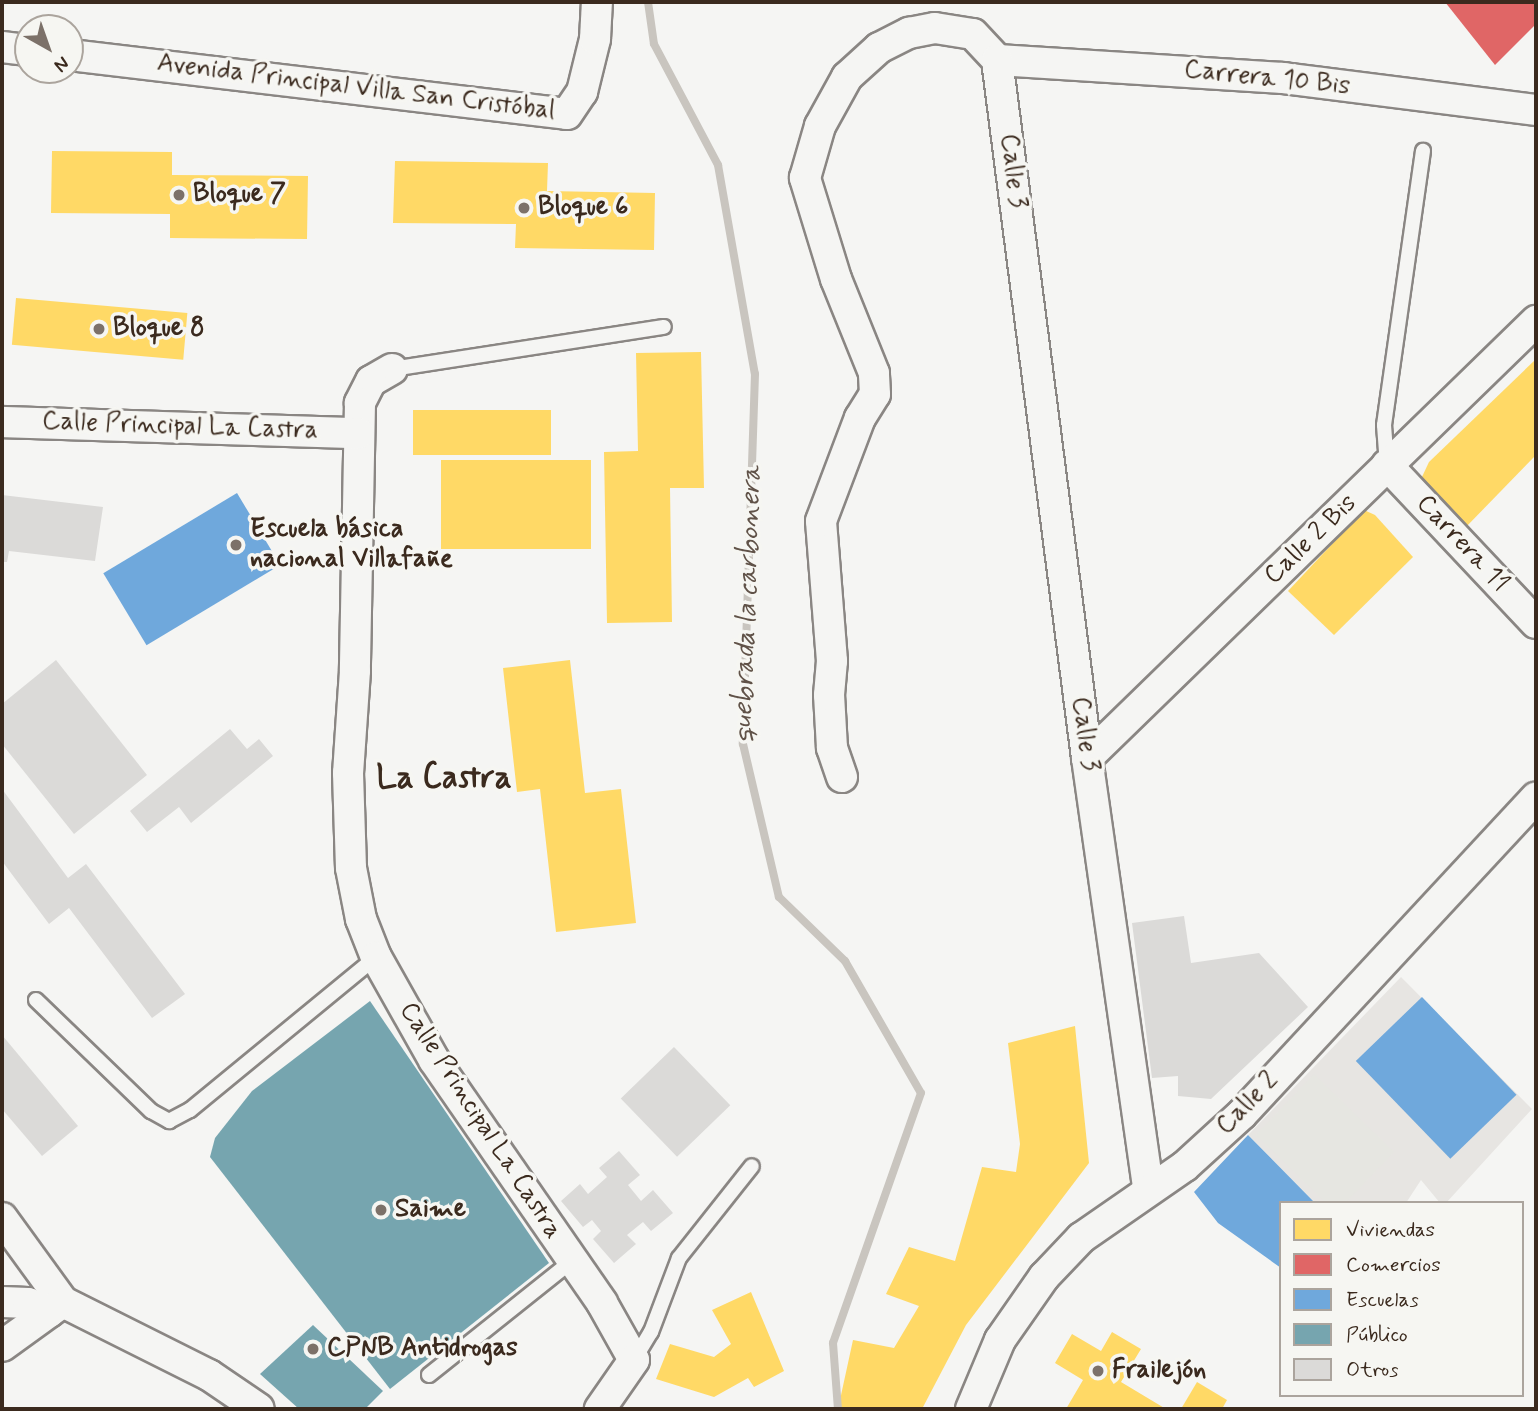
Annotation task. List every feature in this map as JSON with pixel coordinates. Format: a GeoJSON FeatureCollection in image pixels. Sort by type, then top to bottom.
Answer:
{"type":"FeatureCollection","features":[{"type":"Feature","properties":{"kind":"street","name":"Avenida Principal Villa San Cristóbal"},"geometry":{"type":"LineString","coordinates":[[84,57],[567,114],[582,92],[595,39],[597,2]]}},
{"type":"Feature","properties":{"kind":"street"},"geometry":{"type":"LineString","coordinates":[[842,777],[832,748],[828,695],[832,661],[821,521],[860,418],[875,394],[874,373],[836,279],[805,178],[831,99],[879,48],[909,33],[935,28],[973,34],[997,60]]}},
{"type":"Feature","properties":{"kind":"street","name":"Carrera 10 Bis"},"geometry":{"type":"LineString","coordinates":[[997,60],[1283,78],[1536,110]]}},
{"type":"Feature","properties":{"kind":"street","name":"Calle 3"},"geometry":{"type":"LineString","coordinates":[[997,60],[1087,758],[1148,1188]]}},
{"type":"Feature","properties":{"kind":"street","name":"Calle 2 Bis"},"geometry":{"type":"LineString","coordinates":[[1087,758],[1536,321]]}},
{"type":"Feature","properties":{"kind":"street","name":"Calle Principal La Castra"},"geometry":{"type":"LineString","coordinates":[[392,369],[371,381],[360,402],[355,671],[348,774],[351,868],[360,919],[376,957],[434,1060],[573,1260],[634,1360]]}},
{"type":"Feature","properties":{"kind":"street","name":"Calle Principal La Castra"},"geometry":{"type":"LineString","coordinates":[[2,422],[359,433]]}},
{"type":"Feature","properties":{"kind":"street","name":"Carrera 11"},"geometry":{"type":"LineString","coordinates":[[1387,466],[1536,623]]}},
{"type":"Feature","properties":{"kind":"street","name":"Calle 2"},"geometry":{"type":"LineString","coordinates":[[971,1409],[1000,1340],[1044,1277],[1081,1238],[1148,1188],[1185,1166],[1242,1114],[1536,798]]}},
{"type":"Feature","properties":{"kind":"street"},"geometry":{"type":"LineString","coordinates":[[2,1219],[56,1307]]}},
{"type":"Feature","properties":{"kind":"street"},"geometry":{"type":"LineString","coordinates":[[2,1301],[56,1307],[209,1375],[259,1409]]}},
{"type":"Feature","properties":{"kind":"street"},"geometry":{"type":"LineString","coordinates":[[2,1346],[56,1307]]}},
{"type":"Feature","properties":{"kind":"street"},"geometry":{"type":"LineString","coordinates":[[600,1409],[634,1360]]}},
{"type":"Feature","properties":{"kind":"lane"},"geometry":{"type":"LineString","coordinates":[[1387,466],[1384,425],[1423,151]]}},
{"type":"Feature","properties":{"kind":"lane"},"geometry":{"type":"LineString","coordinates":[[392,369],[664,327]]}},
{"type":"Feature","properties":{"kind":"lane"},"geometry":{"type":"LineString","coordinates":[[36,1000],[151,1111],[169,1121],[190,1110],[376,957]]}},
{"type":"Feature","properties":{"kind":"lane"},"geometry":{"type":"LineString","coordinates":[[634,1360],[651,1332],[679,1258],[752,1166]]}},
{"type":"Feature","properties":{"kind":"lane"},"geometry":{"type":"LineString","coordinates":[[429,1375],[573,1260]]}},
{"type":"Feature","properties":{"kind":"shaded area"},"geometry":{"type":"Polygon","coordinates":[[[1401,977],[1532,1109],[1448,1201],[1438,1201],[1421,1180],[1407,1201],[1313,1201],[1248,1135],[1401,977]]]}},
{"type":"Feature","properties":{"kind":"shaded area"},"geometry":{"type":"Polygon","coordinates":[[[1314,1074],[1394,1152],[1347,1201],[1324,1201],[1256,1135],[1314,1074]]]}},
{"type":"Feature","properties":{"kind":"building: Viviendas","name":"Bloque 7"},"geometry":{"type":"Polygon","coordinates":[[[52,151],[172,152],[172,175],[308,176],[307,239],[170,238],[170,214],[51,213],[52,151]]]}},
{"type":"Feature","properties":{"kind":"building: Viviendas","name":"Bloque 6"},"geometry":{"type":"Polygon","coordinates":[[[395,161],[548,163],[547,191],[655,193],[654,250],[515,248],[516,224],[393,223],[395,161]]]}},
{"type":"Feature","properties":{"kind":"building: Viviendas","name":"Bloque 8"},"geometry":{"type":"Polygon","coordinates":[[[16,298],[187,313],[183,360],[12,345],[16,298]]]}},
{"type":"Feature","properties":{"kind":"building: Viviendas"},"geometry":{"type":"Polygon","coordinates":[[[701,352],[704,488],[670,488],[672,622],[607,623],[604,452],[638,451],[636,353],[701,352]]]}},
{"type":"Feature","properties":{"kind":"building: Viviendas"},"geometry":{"type":"Polygon","coordinates":[[[1536,359],[1536,455],[1465,528],[1421,479],[1429,462],[1536,359]]]}},
{"type":"Feature","properties":{"kind":"building: Viviendas"},"geometry":{"type":"Polygon","coordinates":[[[413,410],[551,410],[551,455],[413,455],[413,410]]]}},
{"type":"Feature","properties":{"kind":"building: Viviendas"},"geometry":{"type":"Polygon","coordinates":[[[441,460],[591,460],[591,549],[441,549],[441,460]]]}},
{"type":"Feature","properties":{"kind":"building: Viviendas"},"geometry":{"type":"Polygon","coordinates":[[[1364,510],[1375,515],[1413,557],[1334,635],[1288,591],[1364,510]]]}},
{"type":"Feature","properties":{"kind":"building: Viviendas"},"geometry":{"type":"Polygon","coordinates":[[[570,660],[585,793],[621,789],[636,923],[556,932],[540,789],[517,792],[503,668],[570,660]]]}},
{"type":"Feature","properties":{"kind":"building: Viviendas"},"geometry":{"type":"Polygon","coordinates":[[[1075,1026],[1089,1163],[966,1325],[922,1409],[838,1409],[853,1340],[894,1348],[919,1306],[886,1294],[909,1247],[955,1261],[982,1167],[1016,1172],[1020,1144],[1008,1043],[1075,1026]]]}},
{"type":"Feature","properties":{"kind":"building: Viviendas"},"geometry":{"type":"Polygon","coordinates":[[[751,1292],[784,1371],[754,1387],[748,1378],[714,1397],[656,1379],[670,1344],[714,1357],[731,1344],[712,1310],[751,1292]]]}},
{"type":"Feature","properties":{"kind":"building: Viviendas","name":"Frailejón"},"geometry":{"type":"Polygon","coordinates":[[[1112,1332],[1141,1349],[1121,1382],[1166,1409],[1066,1409],[1083,1380],[1055,1363],[1072,1334],[1101,1351],[1112,1332]]]}},
{"type":"Feature","properties":{"kind":"building: Viviendas","name":"Frailejón"},"geometry":{"type":"Polygon","coordinates":[[[1197,1382],[1227,1400],[1222,1409],[1181,1409],[1197,1382]]]}},
{"type":"Feature","properties":{"kind":"building: Comercios"},"geometry":{"type":"Polygon","coordinates":[[[1445,2],[1536,2],[1536,24],[1495,65],[1445,2]]]}},
{"type":"Feature","properties":{"kind":"building: Escuelas"},"geometry":{"type":"Polygon","coordinates":[[[237,493],[280,565],[147,645],[103,573],[237,493]]]}},
{"type":"Feature","properties":{"kind":"building: Escuelas"},"geometry":{"type":"Polygon","coordinates":[[[1422,997],[1516,1095],[1450,1159],[1356,1061],[1422,997]]]}},
{"type":"Feature","properties":{"kind":"building: Escuelas"},"geometry":{"type":"Polygon","coordinates":[[[1248,1135],[1313,1201],[1279,1201],[1279,1267],[1218,1223],[1194,1192],[1248,1135]]]}},
{"type":"Feature","properties":{"kind":"building: Público","name":"Saime"},"geometry":{"type":"Polygon","coordinates":[[[370,1001],[549,1263],[390,1389],[210,1157],[215,1138],[252,1091],[370,1001]]]}},
{"type":"Feature","properties":{"kind":"building: Público","name":"CPNB Antidrogas"},"geometry":{"type":"Polygon","coordinates":[[[313,1325],[383,1391],[365,1409],[299,1409],[260,1374],[313,1325]]]}},
{"type":"Feature","properties":{"kind":"building: Otros"},"geometry":{"type":"Polygon","coordinates":[[[2,495],[103,507],[95,561],[9,551],[7,562],[2,562],[2,495]]]}},
{"type":"Feature","properties":{"kind":"building: Otros"},"geometry":{"type":"Polygon","coordinates":[[[56,660],[147,775],[74,834],[2,744],[2,704],[56,660]]]}},
{"type":"Feature","properties":{"kind":"building: Otros"},"geometry":{"type":"Polygon","coordinates":[[[230,729],[247,749],[259,739],[273,756],[191,823],[179,807],[147,832],[130,811],[230,729]]]}},
{"type":"Feature","properties":{"kind":"building: Otros"},"geometry":{"type":"Polygon","coordinates":[[[2,789],[68,878],[86,864],[185,994],[152,1018],[69,908],[49,924],[2,861],[2,789]]]}},
{"type":"Feature","properties":{"kind":"building: Otros"},"geometry":{"type":"Polygon","coordinates":[[[1184,916],[1191,963],[1259,953],[1308,1007],[1211,1099],[1178,1096],[1178,1076],[1152,1078],[1132,923],[1184,916]]]}},
{"type":"Feature","properties":{"kind":"building: Otros"},"geometry":{"type":"Polygon","coordinates":[[[2,1035],[78,1126],[42,1156],[2,1109],[2,1035]]]}},
{"type":"Feature","properties":{"kind":"building: Otros"},"geometry":{"type":"Polygon","coordinates":[[[674,1047],[730,1105],[677,1157],[621,1098],[674,1047]]]}},
{"type":"Feature","properties":{"kind":"building: Otros"},"geometry":{"type":"Polygon","coordinates":[[[619,1151],[640,1175],[628,1185],[641,1201],[653,1190],[673,1213],[651,1231],[643,1222],[627,1235],[636,1244],[614,1263],[593,1239],[601,1231],[592,1220],[583,1227],[561,1201],[580,1184],[588,1194],[607,1177],[599,1168],[619,1151]]]}},
{"type":"Feature","properties":{"kind":"waterway","name":"quebrada la carbonera"},"geometry":{"type":"LineString","coordinates":[[648,2],[654,44],[718,165],[755,374],[743,744],[779,897],[845,961],[921,1093],[833,1343],[838,1409]]}},
{"type":"Feature","properties":{"kind":"place","name":"Bloque 7"},"geometry":{"type":"Point","coordinates":[179,195]}},
{"type":"Feature","properties":{"kind":"place","name":"Bloque 6"},"geometry":{"type":"Point","coordinates":[524,208]}},
{"type":"Feature","properties":{"kind":"place","name":"Bloque 8"},"geometry":{"type":"Point","coordinates":[99,329]}},
{"type":"Feature","properties":{"kind":"place","name":"Escuela básica nacional Villafañe"},"geometry":{"type":"Point","coordinates":[236,545]}},
{"type":"Feature","properties":{"kind":"place","name":"Saime"},"geometry":{"type":"Point","coordinates":[381,1210]}},
{"type":"Feature","properties":{"kind":"place","name":"CPNB Antidrogas"},"geometry":{"type":"Point","coordinates":[313,1349]}},
{"type":"Feature","properties":{"kind":"place","name":"Frailejón"},"geometry":{"type":"Point","coordinates":[1098,1371]}},
{"type":"Feature","properties":{"kind":"district","name":"La Castra"},"geometry":{"type":"Point","coordinates":[444,779]}}]}
